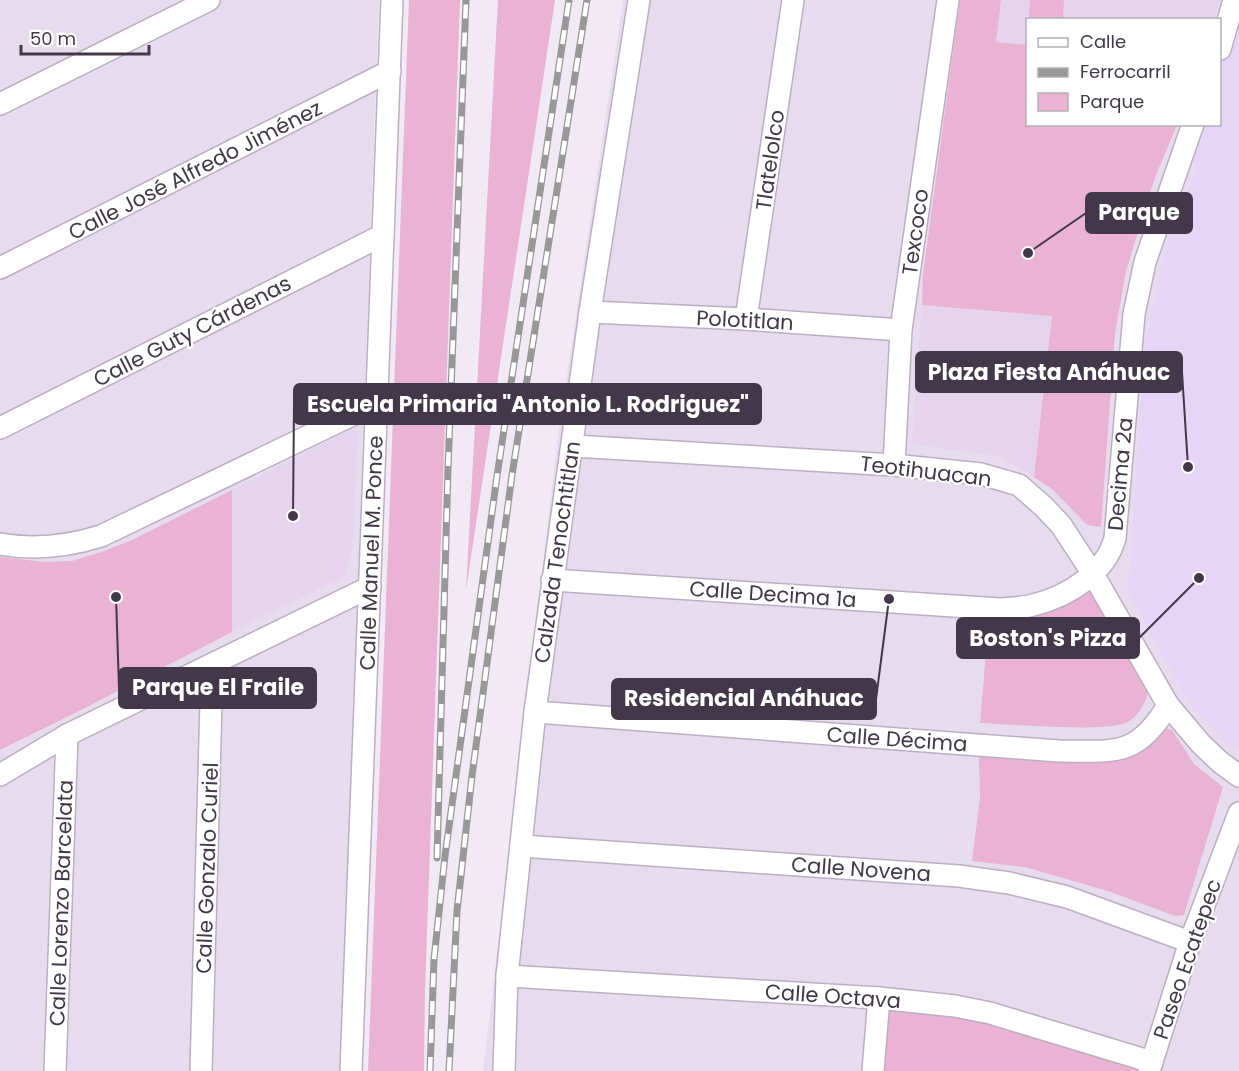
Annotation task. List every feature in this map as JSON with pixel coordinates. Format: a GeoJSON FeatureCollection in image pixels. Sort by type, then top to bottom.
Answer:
{"type":"FeatureCollection","features":[{"type":"Feature","properties":{"kind":"street"},"geometry":{"type":"LineString","coordinates":[[0,104],[209,0]]}},
{"type":"Feature","properties":{"kind":"street","name":"Calle Manuel M. Ponce"},"geometry":{"type":"LineString","coordinates":[[351,1071],[392,0]]}},
{"type":"Feature","properties":{"kind":"street","name":"Calzada Tenochtitlan"},"geometry":{"type":"LineString","coordinates":[[504,1071],[507,976],[535,712],[590,312],[639,0]]}},
{"type":"Feature","properties":{"kind":"street","name":"Tlatelolco"},"geometry":{"type":"LineString","coordinates":[[746,319],[793,0]]}},
{"type":"Feature","properties":{"kind":"street","name":"Texcoco"},"geometry":{"type":"LineString","coordinates":[[894,465],[901,330],[948,0]]}},
{"type":"Feature","properties":{"kind":"street"},"geometry":{"type":"LineString","coordinates":[[1221,46],[1234,0]]}},
{"type":"Feature","properties":{"kind":"street","name":"Calle José Alfredo Jiménez"},"geometry":{"type":"LineString","coordinates":[[0,268],[390,71]]}},
{"type":"Feature","properties":{"kind":"street","name":"Decima 2a"},"geometry":{"type":"LineString","coordinates":[[1093,574],[1104,563],[1115,538],[1134,314],[1145,262],[1192,126]]}},
{"type":"Feature","properties":{"kind":"street","name":"Calle Guty Cárdenas"},"geometry":{"type":"LineString","coordinates":[[0,428],[383,235]]}},
{"type":"Feature","properties":{"kind":"street","name":"Polotitlan"},"geometry":{"type":"LineString","coordinates":[[590,312],[746,319],[901,330]]}},
{"type":"Feature","properties":{"kind":"street"},"geometry":{"type":"LineString","coordinates":[[0,544],[36,547],[62,546],[101,536],[377,403]]}},
{"type":"Feature","properties":{"kind":"street","name":"Teotihuacan"},"geometry":{"type":"LineString","coordinates":[[573,446],[894,465],[981,474],[1019,485],[1060,525],[1093,574],[1168,705],[1201,744],[1239,776]]}},
{"type":"Feature","properties":{"kind":"street","name":"Calle Decima 1a"},"geometry":{"type":"LineString","coordinates":[[552,580],[1000,609],[1032,605],[1051,599],[1074,588],[1093,574]]}},
{"type":"Feature","properties":{"kind":"street"},"geometry":{"type":"LineString","coordinates":[[0,774],[68,735],[369,587]]}},
{"type":"Feature","properties":{"kind":"street","name":"Calle Gonzalo Curiel"},"geometry":{"type":"LineString","coordinates":[[201,1071],[212,665]]}},
{"type":"Feature","properties":{"kind":"street","name":"Calle Décima"},"geometry":{"type":"LineString","coordinates":[[535,712],[1059,751],[1103,751],[1126,748],[1144,738],[1156,725],[1168,705]]}},
{"type":"Feature","properties":{"kind":"street","name":"Calle Lorenzo Barcelata"},"geometry":{"type":"LineString","coordinates":[[55,1071],[68,735]]}},
{"type":"Feature","properties":{"kind":"street","name":"Paseo Ecatepec"},"geometry":{"type":"LineString","coordinates":[[1151,1066],[1190,942],[1239,813]]}},
{"type":"Feature","properties":{"kind":"street","name":"Calle Novena"},"geometry":{"type":"LineString","coordinates":[[521,846],[969,877],[1009,883],[1067,897],[1190,942]]}},
{"type":"Feature","properties":{"kind":"street","name":"Calle Octava"},"geometry":{"type":"LineString","coordinates":[[507,976],[879,998],[955,1006],[990,1013],[1151,1066]]}},
{"type":"Feature","properties":{"kind":"street"},"geometry":{"type":"LineString","coordinates":[[873,1071],[879,998]]}},
{"type":"Feature","properties":{"kind":"shaded area"},"geometry":{"type":"Polygon","coordinates":[[[0,0],[379,0],[340,1071],[0,1071],[0,0]]]}},
{"type":"Feature","properties":{"kind":"shaded area"},"geometry":{"type":"Polygon","coordinates":[[[623,0],[1239,0],[1239,1071],[483,1071],[558,436],[623,0]]]}},
{"type":"Feature","properties":{"kind":"shaded area"},"geometry":{"type":"Polygon","coordinates":[[[1001,0],[1220,0],[1215,18],[1026,18],[1026,45],[996,43],[1001,0]]]}},
{"type":"Feature","properties":{"kind":"shaded area"},"geometry":{"type":"Polygon","coordinates":[[[1230,20],[1239,23],[1239,750],[1230,746],[1191,706],[1128,593],[1145,342],[1166,246],[1197,165],[1184,161],[1196,126],[1221,126],[1221,49],[1230,20]]]}},
{"type":"Feature","properties":{"kind":"shaded area"},"geometry":{"type":"Polygon","coordinates":[[[922,305],[1052,316],[1034,477],[1001,457],[912,444],[922,305]]]}},
{"type":"Feature","properties":{"kind":"shaded area"},"geometry":{"type":"Polygon","coordinates":[[[352,429],[358,432],[353,541],[346,576],[232,632],[232,490],[352,429]]]}},
{"type":"Feature","properties":{"kind":"green space"},"geometry":{"type":"Polygon","coordinates":[[[409,0],[460,0],[424,1071],[368,1071],[409,0]]]}},
{"type":"Feature","properties":{"kind":"green space"},"geometry":{"type":"Polygon","coordinates":[[[498,0],[555,0],[466,590],[498,0]]]}},
{"type":"Feature","properties":{"kind":"green space"},"geometry":{"type":"Polygon","coordinates":[[[960,0],[1001,0],[996,42],[1026,45],[1026,126],[1177,126],[1155,177],[1126,271],[1115,333],[1101,527],[1087,525],[1052,489],[1034,477],[1052,316],[922,305],[923,275],[960,0]]]}},
{"type":"Feature","properties":{"kind":"green space"},"geometry":{"type":"Polygon","coordinates":[[[1030,0],[1064,0],[1063,18],[1029,18],[1030,0]]]}},
{"type":"Feature","properties":{"kind":"green space"},"geometry":{"type":"Polygon","coordinates":[[[232,490],[232,632],[0,750],[0,557],[45,562],[72,561],[132,540],[232,490]]]}},
{"type":"Feature","properties":{"kind":"green space"},"geometry":{"type":"Polygon","coordinates":[[[1089,590],[1148,693],[1138,713],[1128,722],[1101,727],[980,723],[989,617],[1042,613],[1064,605],[1089,590]]]}},
{"type":"Feature","properties":{"kind":"green space"},"geometry":{"type":"Polygon","coordinates":[[[1156,725],[1172,730],[1194,764],[1223,787],[1184,915],[1175,916],[1111,892],[1025,867],[972,861],[980,798],[979,751],[1100,758],[1156,725]]]}},
{"type":"Feature","properties":{"kind":"green space"},"geometry":{"type":"Polygon","coordinates":[[[879,998],[919,1001],[1149,1071],[873,1071],[879,998]]]}},
{"type":"Feature","properties":{"kind":"railway"},"geometry":{"type":"LineString","coordinates":[[437,858],[448,468],[466,0]]}},
{"type":"Feature","properties":{"kind":"railway"},"geometry":{"type":"LineString","coordinates":[[430,1071],[434,959],[445,856],[497,476],[569,0]]}},
{"type":"Feature","properties":{"kind":"railway"},"geometry":{"type":"LineString","coordinates":[[449,1071],[457,911],[472,776],[512,475],[587,0]]}},
{"type":"Feature","properties":{"kind":"place","name":"Parque"},"geometry":{"type":"Point","coordinates":[1028,253]}},
{"type":"Feature","properties":{"kind":"place","name":"Plaza Fiesta Anáhuac"},"geometry":{"type":"Point","coordinates":[1188,467]}},
{"type":"Feature","properties":{"kind":"place","name":"Escuela Primaria \"Antonio L. Rodriguez\""},"geometry":{"type":"Point","coordinates":[293,516]}},
{"type":"Feature","properties":{"kind":"place","name":"Boston's Pizza"},"geometry":{"type":"Point","coordinates":[1199,578]}},
{"type":"Feature","properties":{"kind":"place","name":"Parque El Fraile"},"geometry":{"type":"Point","coordinates":[116,597]}},
{"type":"Feature","properties":{"kind":"place","name":"Residencial Anáhuac"},"geometry":{"type":"Point","coordinates":[889,599]}}]}
